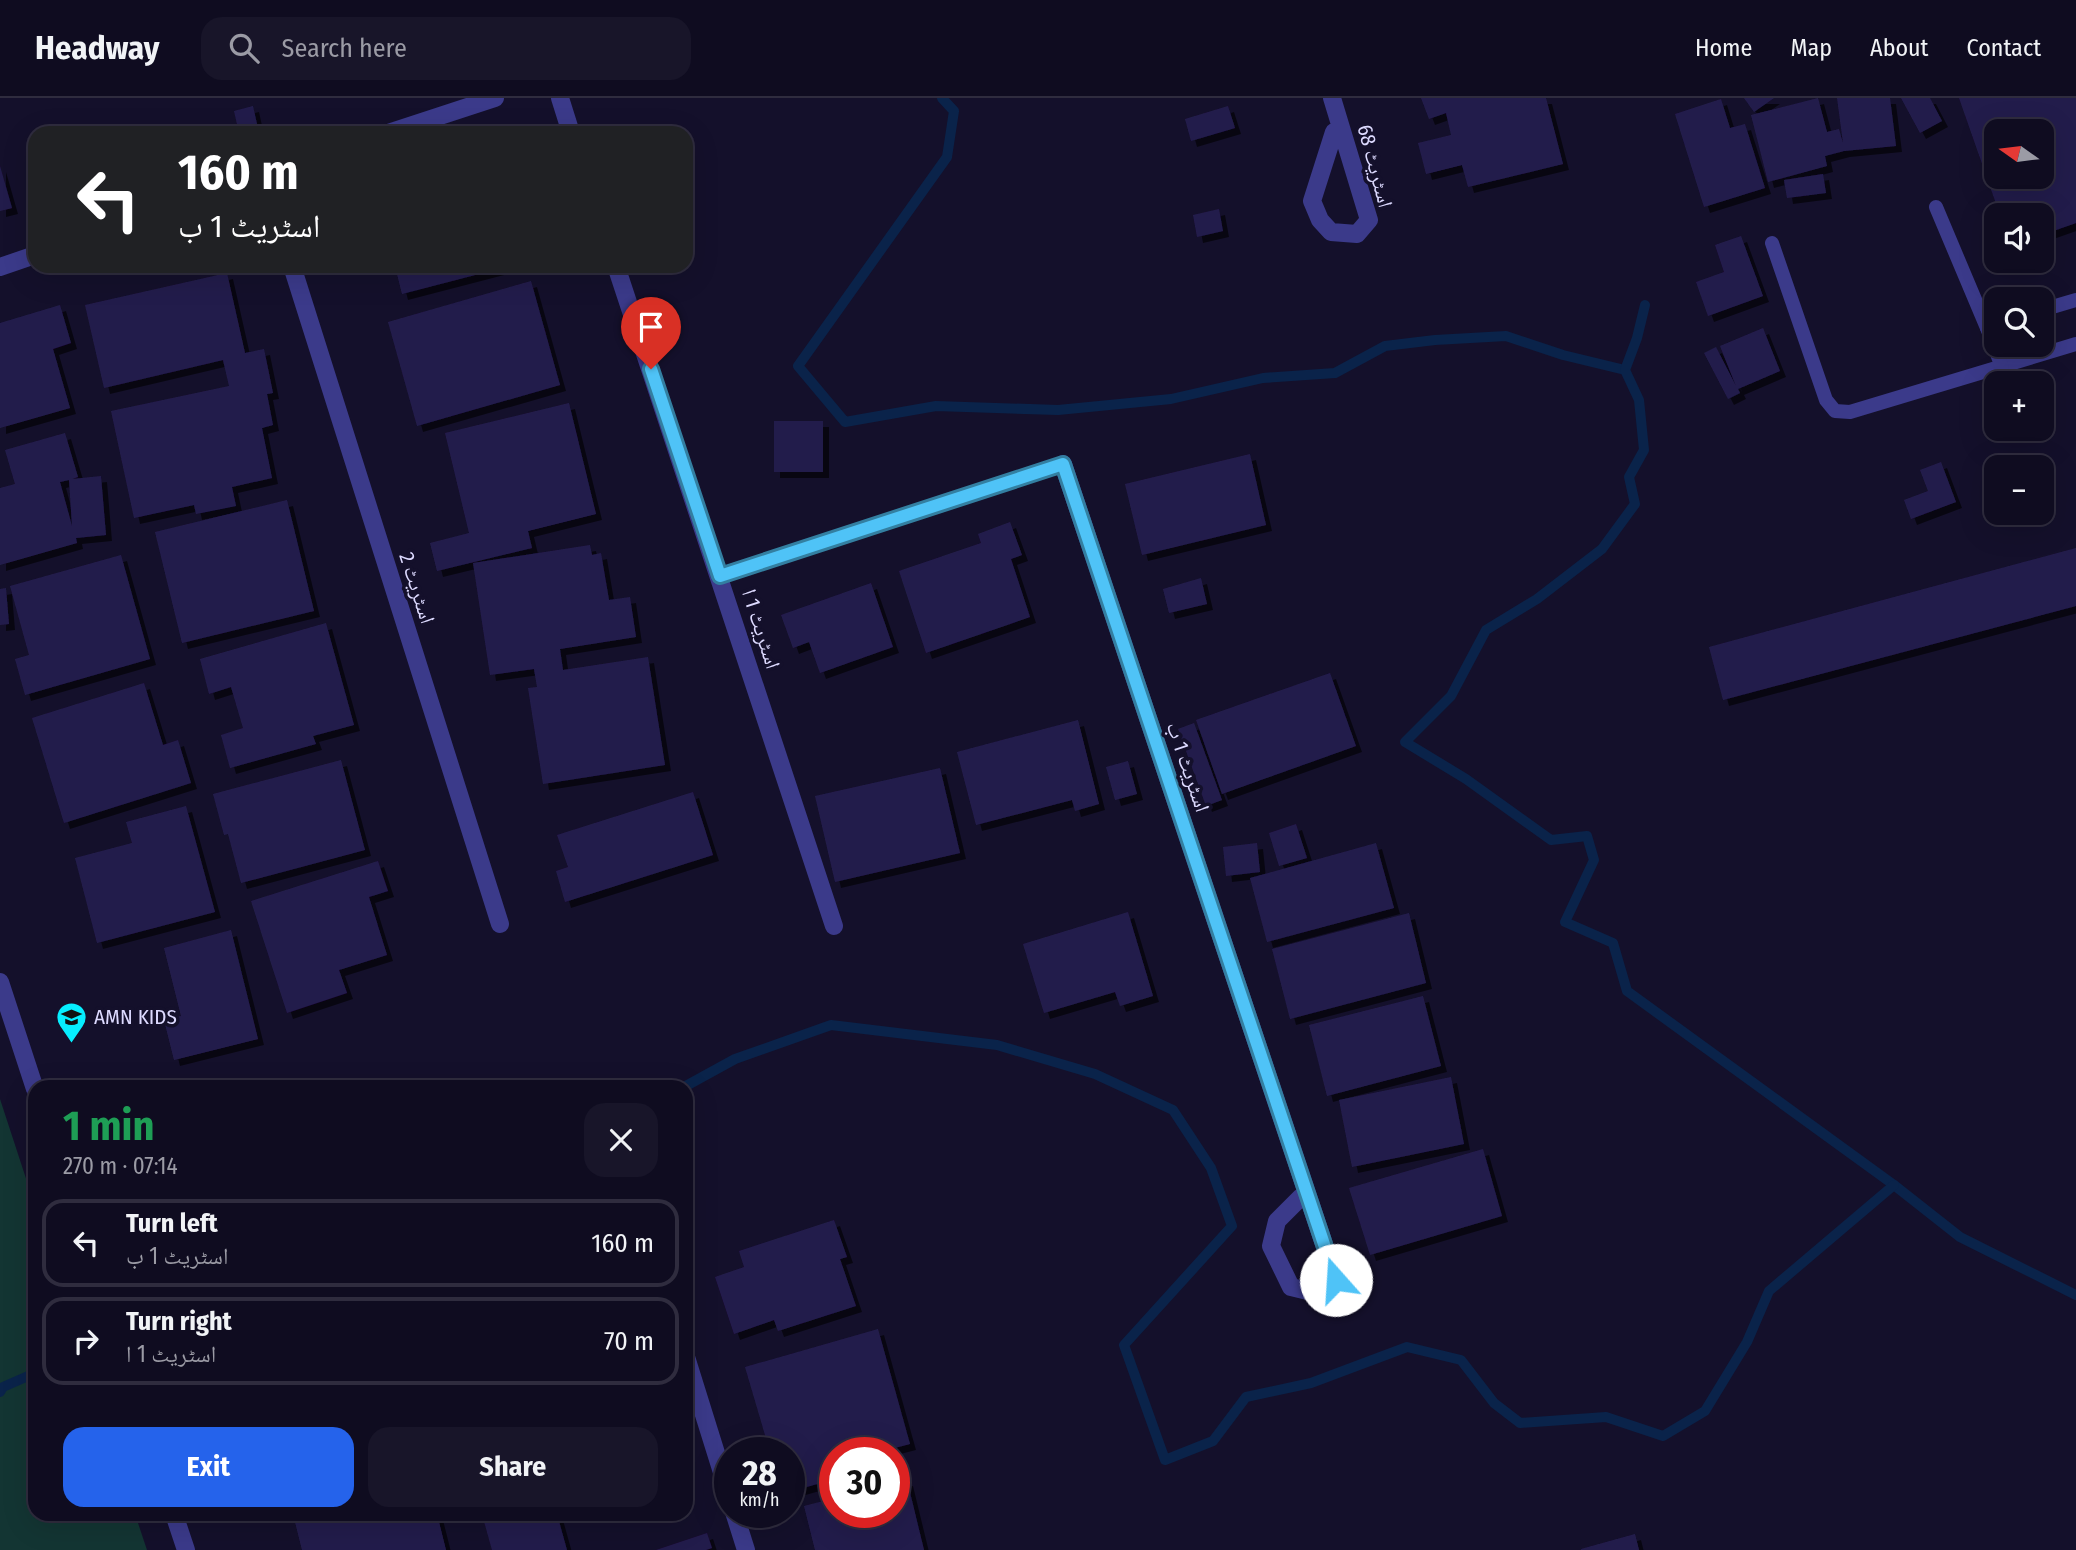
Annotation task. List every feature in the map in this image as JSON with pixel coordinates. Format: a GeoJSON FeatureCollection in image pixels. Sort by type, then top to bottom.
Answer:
{"type":"FeatureCollection","features":[{"type":"Feature","properties":{"kind":"street"},"geometry":{"type":"LineString","coordinates":[[409,126],[495,98]]}},
{"type":"Feature","properties":{"kind":"street"},"geometry":{"type":"LineString","coordinates":[[560,98],[569,126]]}},
{"type":"Feature","properties":{"kind":"street","name":"اسٹریٹ 68"},"geometry":{"type":"LineString","coordinates":[[1332,98],[1369,220],[1357,234],[1331,232],[1320,220],[1312,201],[1334,132]]}},
{"type":"Feature","properties":{"kind":"street"},"geometry":{"type":"LineString","coordinates":[[0,267],[28,257]]}},
{"type":"Feature","properties":{"kind":"street","name":"اسٹریٹ 2"},"geometry":{"type":"LineString","coordinates":[[294,273],[500,924]]}},
{"type":"Feature","properties":{"kind":"street","name":"اسٹریٹ 1 ا"},"geometry":{"type":"LineString","coordinates":[[618,273],[834,926]]}},
{"type":"Feature","properties":{"kind":"street","name":"اسٹریٹ 1 ب"},"geometry":{"type":"LineString","coordinates":[[1063,464],[1336,1280],[1316,1293],[1291,1287],[1271,1246],[1277,1222],[1301,1197]]}},
{"type":"Feature","properties":{"kind":"street"},"geometry":{"type":"LineString","coordinates":[[0,982],[32,1080]]}},
{"type":"Feature","properties":{"kind":"street"},"geometry":{"type":"LineString","coordinates":[[693,1379],[714,1447]]}},
{"type":"Feature","properties":{"kind":"street"},"geometry":{"type":"LineString","coordinates":[[176,1521],[186,1550]]}},
{"type":"Feature","properties":{"kind":"street"},"geometry":{"type":"LineString","coordinates":[[739,1528],[746,1550]]}},
{"type":"Feature","properties":{"kind":"lane"},"geometry":{"type":"LineString","coordinates":[[1936,207],[1984,309]]}},
{"type":"Feature","properties":{"kind":"lane"},"geometry":{"type":"LineString","coordinates":[[1772,243],[1826,400],[1835,411],[1850,412],[2076,344]]}},
{"type":"Feature","properties":{"kind":"lane"},"geometry":{"type":"LineString","coordinates":[[2054,306],[2076,300]]}},
{"type":"Feature","properties":{"kind":"lane"},"geometry":{"type":"LineString","coordinates":[[2000,357],[2002,367]]}},
{"type":"Feature","properties":{"kind":"lane","name":"اسٹریٹ 1 ب"},"geometry":{"type":"LineString","coordinates":[[720,576],[1063,464]]}},
{"type":"Feature","properties":{"kind":"green space"},"geometry":{"type":"Polygon","coordinates":[[[0,1099],[28,1185],[28,1521],[137,1521],[147,1550],[0,1550],[0,1099]]]}},
{"type":"Feature","properties":{"kind":"building"},"geometry":{"type":"Polygon","coordinates":[[[1421,98],[1546,98],[1563,164],[1468,187],[1462,165],[1426,174],[1418,143],[1451,135],[1446,113],[1429,119],[1421,98]]]}},
{"type":"Feature","properties":{"kind":"building"},"geometry":{"type":"Polygon","coordinates":[[[1744,98],[1774,98],[1754,112],[1744,98]]]}},
{"type":"Feature","properties":{"kind":"building"},"geometry":{"type":"Polygon","coordinates":[[[1818,98],[1827,132],[1839,129],[1843,143],[1837,98],[1890,98],[1896,146],[1844,151],[1825,156],[1827,166],[1768,182],[1751,115],[1818,98]]]}},
{"type":"Feature","properties":{"kind":"building"},"geometry":{"type":"Polygon","coordinates":[[[1901,98],[1930,98],[1942,121],[1920,133],[1901,98]]]}},
{"type":"Feature","properties":{"kind":"building"},"geometry":{"type":"Polygon","coordinates":[[[1959,98],[2076,98],[2076,223],[2054,231],[2054,203],[1996,203],[1991,189],[2054,189],[2054,119],[1984,119],[1984,169],[1959,98]]]}},
{"type":"Feature","properties":{"kind":"building"},"geometry":{"type":"Polygon","coordinates":[[[1721,99],[1730,128],[1745,124],[1765,188],[1704,207],[1675,114],[1721,99]]]}},
{"type":"Feature","properties":{"kind":"building"},"geometry":{"type":"Polygon","coordinates":[[[253,106],[257,126],[237,126],[234,111],[253,106]]]}},
{"type":"Feature","properties":{"kind":"building"},"geometry":{"type":"Polygon","coordinates":[[[1228,106],[1235,128],[1191,141],[1185,119],[1228,106]]]}},
{"type":"Feature","properties":{"kind":"building"},"geometry":{"type":"Polygon","coordinates":[[[0,166],[12,208],[0,211],[0,166]]]}},
{"type":"Feature","properties":{"kind":"building"},"geometry":{"type":"Polygon","coordinates":[[[1823,174],[1826,193],[1787,198],[1784,180],[1823,174]]]}},
{"type":"Feature","properties":{"kind":"building"},"geometry":{"type":"Polygon","coordinates":[[[1219,209],[1223,231],[1197,237],[1193,215],[1219,209]]]}},
{"type":"Feature","properties":{"kind":"building"},"geometry":{"type":"Polygon","coordinates":[[[1741,236],[1763,296],[1708,316],[1696,282],[1724,272],[1715,245],[1741,236]]]}},
{"type":"Feature","properties":{"kind":"building"},"geometry":{"type":"Polygon","coordinates":[[[227,273],[245,353],[264,349],[273,393],[267,394],[273,425],[262,428],[272,478],[232,487],[236,506],[196,514],[194,505],[134,518],[111,411],[229,386],[223,360],[104,388],[85,305],[227,273]]]}},
{"type":"Feature","properties":{"kind":"building"},"geometry":{"type":"Polygon","coordinates":[[[397,273],[483,273],[402,294],[397,273]]]}},
{"type":"Feature","properties":{"kind":"building"},"geometry":{"type":"Polygon","coordinates":[[[531,281],[560,385],[417,426],[388,322],[531,281]]]}},
{"type":"Feature","properties":{"kind":"building"},"geometry":{"type":"Polygon","coordinates":[[[60,305],[71,343],[53,349],[70,408],[0,428],[0,323],[60,305]]]}},
{"type":"Feature","properties":{"kind":"building"},"geometry":{"type":"Polygon","coordinates":[[[1763,328],[1780,371],[1738,389],[1740,393],[1728,399],[1704,353],[1716,347],[1736,386],[1720,346],[1763,328]]]}},
{"type":"Feature","properties":{"kind":"building"},"geometry":{"type":"Polygon","coordinates":[[[569,403],[596,514],[528,531],[532,548],[437,571],[430,543],[469,533],[445,433],[569,403]]]}},
{"type":"Feature","properties":{"kind":"building"},"geometry":{"type":"Polygon","coordinates":[[[774,421],[823,421],[823,472],[774,472],[774,421]]]}},
{"type":"Feature","properties":{"kind":"building"},"geometry":{"type":"Polygon","coordinates":[[[65,433],[78,477],[72,479],[101,476],[106,535],[76,538],[77,543],[0,565],[0,488],[15,484],[5,450],[65,433]],[[69,480],[60,482],[72,526],[69,480]]]}},
{"type":"Feature","properties":{"kind":"building"},"geometry":{"type":"Polygon","coordinates":[[[1250,454],[1266,525],[1142,555],[1125,484],[1250,454]]]}},
{"type":"Feature","properties":{"kind":"building"},"geometry":{"type":"Polygon","coordinates":[[[1941,462],[1956,502],[1911,519],[1904,500],[1928,491],[1920,470],[1941,462]]]}},
{"type":"Feature","properties":{"kind":"building"},"geometry":{"type":"Polygon","coordinates":[[[287,500],[314,611],[182,643],[155,532],[287,500]]]}},
{"type":"Feature","properties":{"kind":"building"},"geometry":{"type":"Polygon","coordinates":[[[1010,522],[1022,555],[1011,559],[1030,617],[926,653],[899,571],[981,543],[978,534],[1010,522]]]}},
{"type":"Feature","properties":{"kind":"building"},"geometry":{"type":"Polygon","coordinates":[[[590,545],[592,555],[601,553],[609,600],[630,597],[636,637],[560,649],[563,670],[648,657],[665,765],[543,784],[528,688],[537,687],[534,669],[490,675],[473,563],[590,545]]]}},
{"type":"Feature","properties":{"kind":"building"},"geometry":{"type":"Polygon","coordinates":[[[2076,548],[2076,606],[1723,700],[1709,647],[2076,548]]]}},
{"type":"Feature","properties":{"kind":"building"},"geometry":{"type":"Polygon","coordinates":[[[121,555],[150,659],[25,695],[15,659],[29,655],[10,586],[121,555]]]}},
{"type":"Feature","properties":{"kind":"building"},"geometry":{"type":"Polygon","coordinates":[[[1201,578],[1207,604],[1169,613],[1163,589],[1201,578]]]}},
{"type":"Feature","properties":{"kind":"building"},"geometry":{"type":"Polygon","coordinates":[[[871,583],[893,647],[820,673],[809,642],[793,648],[781,615],[871,583]]]}},
{"type":"Feature","properties":{"kind":"building"},"geometry":{"type":"Polygon","coordinates":[[[6,588],[9,624],[0,625],[0,589],[6,588]]]}},
{"type":"Feature","properties":{"kind":"building"},"geometry":{"type":"Polygon","coordinates":[[[326,623],[354,725],[313,736],[316,744],[230,768],[221,735],[243,728],[231,687],[209,694],[200,659],[326,623]]]}},
{"type":"Feature","properties":{"kind":"building"},"geometry":{"type":"Polygon","coordinates":[[[1330,673],[1356,746],[1222,794],[1196,720],[1330,673]]]}},
{"type":"Feature","properties":{"kind":"building"},"geometry":{"type":"Polygon","coordinates":[[[144,683],[163,745],[178,740],[191,783],[64,823],[32,718],[144,683]]]}},
{"type":"Feature","properties":{"kind":"building"},"geometry":{"type":"Polygon","coordinates":[[[1078,720],[1099,804],[1075,811],[1072,800],[976,825],[957,752],[1078,720]]]}},
{"type":"Feature","properties":{"kind":"building"},"geometry":{"type":"Polygon","coordinates":[[[1194,723],[1222,800],[1206,806],[1178,729],[1194,723]]]}},
{"type":"Feature","properties":{"kind":"building"},"geometry":{"type":"Polygon","coordinates":[[[341,760],[365,850],[241,883],[228,834],[224,835],[213,794],[341,760]]]}},
{"type":"Feature","properties":{"kind":"building"},"geometry":{"type":"Polygon","coordinates":[[[1128,761],[1137,794],[1115,800],[1106,767],[1128,761]]]}},
{"type":"Feature","properties":{"kind":"building"},"geometry":{"type":"Polygon","coordinates":[[[940,768],[960,853],[835,882],[815,796],[940,768]]]}},
{"type":"Feature","properties":{"kind":"building"},"geometry":{"type":"Polygon","coordinates":[[[693,792],[713,855],[565,902],[556,871],[568,867],[557,835],[693,792]]]}},
{"type":"Feature","properties":{"kind":"building"},"geometry":{"type":"Polygon","coordinates":[[[186,806],[215,912],[97,943],[75,858],[132,843],[126,822],[186,806]]]}},
{"type":"Feature","properties":{"kind":"building"},"geometry":{"type":"Polygon","coordinates":[[[1296,824],[1307,858],[1279,866],[1269,833],[1296,824]]]}},
{"type":"Feature","properties":{"kind":"building"},"geometry":{"type":"Polygon","coordinates":[[[1257,843],[1260,872],[1226,876],[1223,847],[1257,843]]]}},
{"type":"Feature","properties":{"kind":"building"},"geometry":{"type":"Polygon","coordinates":[[[1376,843],[1394,908],[1267,942],[1250,878],[1376,843]]]}},
{"type":"Feature","properties":{"kind":"building"},"geometry":{"type":"Polygon","coordinates":[[[378,861],[388,891],[369,897],[387,955],[339,970],[347,993],[287,1013],[251,901],[378,861]]]}},
{"type":"Feature","properties":{"kind":"building"},"geometry":{"type":"Polygon","coordinates":[[[1128,912],[1153,996],[1120,1006],[1115,992],[1044,1013],[1023,944],[1128,912]]]}},
{"type":"Feature","properties":{"kind":"building"},"geometry":{"type":"Polygon","coordinates":[[[1409,913],[1426,983],[1290,1019],[1272,949],[1409,913]]]}},
{"type":"Feature","properties":{"kind":"building"},"geometry":{"type":"Polygon","coordinates":[[[231,930],[258,1039],[174,1060],[164,1020],[181,1016],[164,948],[231,930]]]}},
{"type":"Feature","properties":{"kind":"building"},"geometry":{"type":"Polygon","coordinates":[[[1423,996],[1441,1066],[1327,1096],[1309,1025],[1423,996]]]}},
{"type":"Feature","properties":{"kind":"building"},"geometry":{"type":"Polygon","coordinates":[[[1451,1077],[1464,1144],[1352,1167],[1339,1100],[1451,1077]]]}},
{"type":"Feature","properties":{"kind":"building"},"geometry":{"type":"Polygon","coordinates":[[[1483,1149],[1502,1216],[1370,1255],[1349,1188],[1483,1149]]]}},
{"type":"Feature","properties":{"kind":"building"},"geometry":{"type":"Polygon","coordinates":[[[834,1220],[847,1257],[840,1259],[856,1306],[778,1331],[774,1320],[734,1334],[715,1277],[744,1267],[739,1251],[834,1220]]]}},
{"type":"Feature","properties":{"kind":"building"},"geometry":{"type":"Polygon","coordinates":[[[878,1329],[908,1437],[819,1437],[819,1484],[805,1487],[805,1437],[766,1437],[745,1367],[878,1329]]]}},
{"type":"Feature","properties":{"kind":"building"},"geometry":{"type":"Polygon","coordinates":[[[910,1492],[924,1550],[815,1550],[805,1506],[819,1502],[819,1528],[910,1528],[910,1492]]]}},
{"type":"Feature","properties":{"kind":"building"},"geometry":{"type":"Polygon","coordinates":[[[295,1521],[439,1521],[446,1550],[302,1550],[295,1521]]]}},
{"type":"Feature","properties":{"kind":"building"},"geometry":{"type":"Polygon","coordinates":[[[484,1521],[559,1521],[567,1550],[492,1550],[484,1521]]]}},
{"type":"Feature","properties":{"kind":"building"},"geometry":{"type":"Polygon","coordinates":[[[707,1533],[712,1548],[706,1550],[656,1550],[707,1533]]]}},
{"type":"Feature","properties":{"kind":"building"},"geometry":{"type":"Polygon","coordinates":[[[1635,1534],[1639,1550],[1581,1550],[1581,1549],[1635,1534]]]}},
{"type":"Feature","properties":{"kind":"waterway"},"geometry":{"type":"LineString","coordinates":[[942,98],[954,111],[947,157],[798,366],[845,422],[936,406],[1058,410],[1171,399],[1263,378],[1335,373],[1385,346],[1435,340],[1506,336],[1563,355],[1625,370]]}},
{"type":"Feature","properties":{"kind":"waterway"},"geometry":{"type":"LineString","coordinates":[[1645,305],[1625,370],[1639,400],[1644,450],[1629,477],[1635,504],[1602,549],[1537,599],[1486,630],[1451,696],[1405,742],[1466,779],[1551,840],[1587,836],[1594,860],[1565,922],[1613,943],[1627,991],[1894,1185],[1960,1237],[2076,1295]]}},
{"type":"Feature","properties":{"kind":"waterway"},"geometry":{"type":"LineString","coordinates":[[693,1082],[735,1059],[831,1025],[997,1045],[1095,1074],[1173,1110],[1211,1168],[1232,1226],[1124,1345],[1165,1460],[1213,1441],[1246,1397],[1311,1383],[1407,1347],[1461,1360],[1494,1403],[1520,1423],[1606,1417],[1663,1436],[1705,1411],[1747,1342],[1769,1291],[1894,1185]]}},
{"type":"Feature","properties":{"kind":"waterway"},"geometry":{"type":"LineString","coordinates":[[0,1392],[3,1387],[28,1376]]}},
{"type":"Feature","properties":{"kind":"place","name":"AMN KIDS"},"geometry":{"type":"Point","coordinates":[71,1044]}},
{"type":"Feature","properties":{"kind":"route"},"geometry":{"type":"LineString","coordinates":[[651,369],[720,576],[1063,464],[1336,1280]]}}]}
